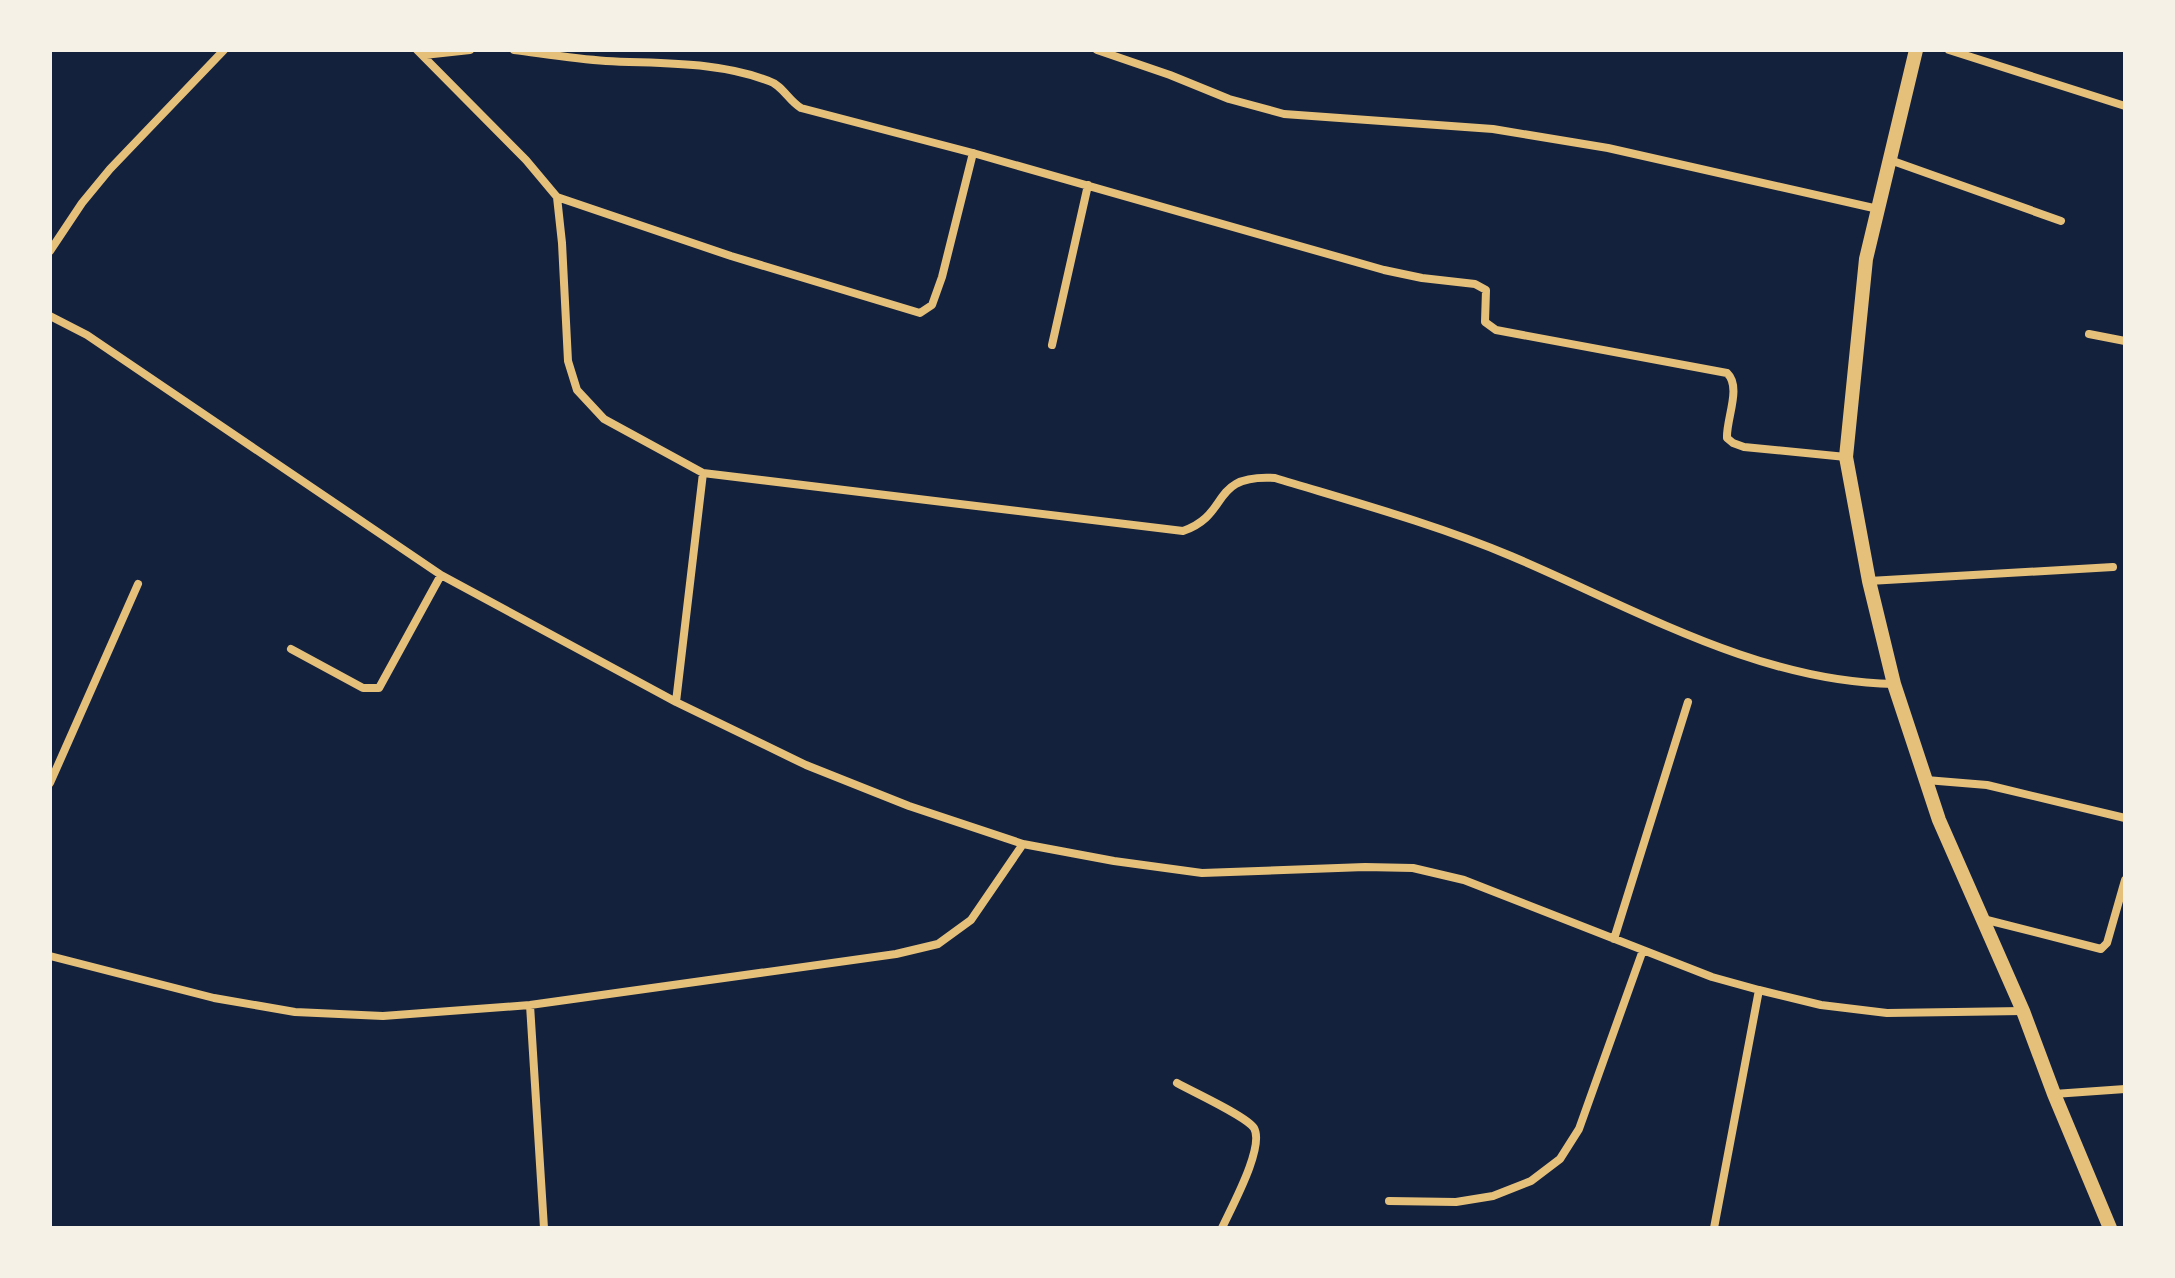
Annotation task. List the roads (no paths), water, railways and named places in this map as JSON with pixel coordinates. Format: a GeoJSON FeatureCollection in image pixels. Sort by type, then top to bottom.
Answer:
{"type":"FeatureCollection","features":[{"type":"Feature","properties":{"kind":"street"},"geometry":{"type":"LineString","coordinates":[[50,251],[82,203],[110,169],[224,50]]}},
{"type":"Feature","properties":{"kind":"street"},"geometry":{"type":"LineString","coordinates":[[420,52],[470,50]]}},
{"type":"Feature","properties":{"kind":"street"},"geometry":{"type":"LineString","coordinates":[[514,50],[579,59],[697,65],[758,78],[774,82],[801,108],[973,153],[1384,270],[1482,287],[1488,296],[1485,322],[1496,330],[1727,373],[1733,379],[1734,386],[1726,425],[1727,438],[1733,443],[1744,447],[1846,457]]}},
{"type":"Feature","properties":{"kind":"street"},"geometry":{"type":"LineString","coordinates":[[1097,50],[1229,99],[1284,114],[1493,129],[1608,148],[1878,209]]}},
{"type":"Feature","properties":{"kind":"street"},"geometry":{"type":"LineString","coordinates":[[1916,50],[1866,259],[1846,457],[1869,581],[1894,684],[1939,820],[2023,1011],[2110,1228]]}},
{"type":"Feature","properties":{"kind":"street"},"geometry":{"type":"LineString","coordinates":[[1949,50],[2125,106]]}},
{"type":"Feature","properties":{"kind":"street"},"geometry":{"type":"LineString","coordinates":[[420,52],[526,160],[557,197],[746,261],[920,313],[932,305],[942,277],[973,153]]}},
{"type":"Feature","properties":{"kind":"street"},"geometry":{"type":"LineString","coordinates":[[1890,160],[2061,221]]}},
{"type":"Feature","properties":{"kind":"street"},"geometry":{"type":"LineString","coordinates":[[1052,345],[1088,185]]}},
{"type":"Feature","properties":{"kind":"street"},"geometry":{"type":"LineString","coordinates":[[557,197],[568,361],[577,390],[604,419],[703,473],[1183,531],[1207,518],[1230,486],[1256,477],[1275,478],[1400,516],[1508,555],[1719,647],[1772,665],[1821,678],[1861,684],[1894,684]]}},
{"type":"Feature","properties":{"kind":"street"},"geometry":{"type":"LineString","coordinates":[[50,316],[87,335],[441,575],[676,702],[820,771],[909,806],[1023,844],[1202,873],[1413,868],[1464,880],[1712,977],[1821,1005],[1887,1013],[2023,1011]]}},
{"type":"Feature","properties":{"kind":"street"},"geometry":{"type":"LineString","coordinates":[[2089,334],[2125,341]]}},
{"type":"Feature","properties":{"kind":"street"},"geometry":{"type":"LineString","coordinates":[[676,702],[703,473]]}},
{"type":"Feature","properties":{"kind":"street"},"geometry":{"type":"LineString","coordinates":[[1869,581],[2113,567]]}},
{"type":"Feature","properties":{"kind":"street"},"geometry":{"type":"LineString","coordinates":[[291,649],[363,688],[379,688],[441,575]]}},
{"type":"Feature","properties":{"kind":"street"},"geometry":{"type":"LineString","coordinates":[[50,783],[138,584]]}},
{"type":"Feature","properties":{"kind":"street"},"geometry":{"type":"LineString","coordinates":[[1614,939],[1688,702]]}},
{"type":"Feature","properties":{"kind":"street"},"geometry":{"type":"LineString","coordinates":[[1926,780],[1987,785],[2125,818]]}},
{"type":"Feature","properties":{"kind":"street"},"geometry":{"type":"LineString","coordinates":[[50,956],[214,998],[295,1012],[383,1016],[530,1005],[896,954],[938,944],[971,920],[1023,844]]}},
{"type":"Feature","properties":{"kind":"street"},"geometry":{"type":"LineString","coordinates":[[1982,919],[2101,949],[2107,943],[2125,880]]}},
{"type":"Feature","properties":{"kind":"street"},"geometry":{"type":"LineString","coordinates":[[1389,1201],[1456,1202],[1493,1196],[1531,1181],[1560,1159],[1579,1129],[1643,950]]}},
{"type":"Feature","properties":{"kind":"street"},"geometry":{"type":"LineString","coordinates":[[1714,1228],[1759,990]]}},
{"type":"Feature","properties":{"kind":"street"},"geometry":{"type":"LineString","coordinates":[[530,1005],[544,1228]]}},
{"type":"Feature","properties":{"kind":"street"},"geometry":{"type":"LineString","coordinates":[[1177,1083],[1248,1122],[1257,1136],[1256,1151],[1222,1228]]}},
{"type":"Feature","properties":{"kind":"street"},"geometry":{"type":"LineString","coordinates":[[2054,1094],[2125,1089]]}}]}
